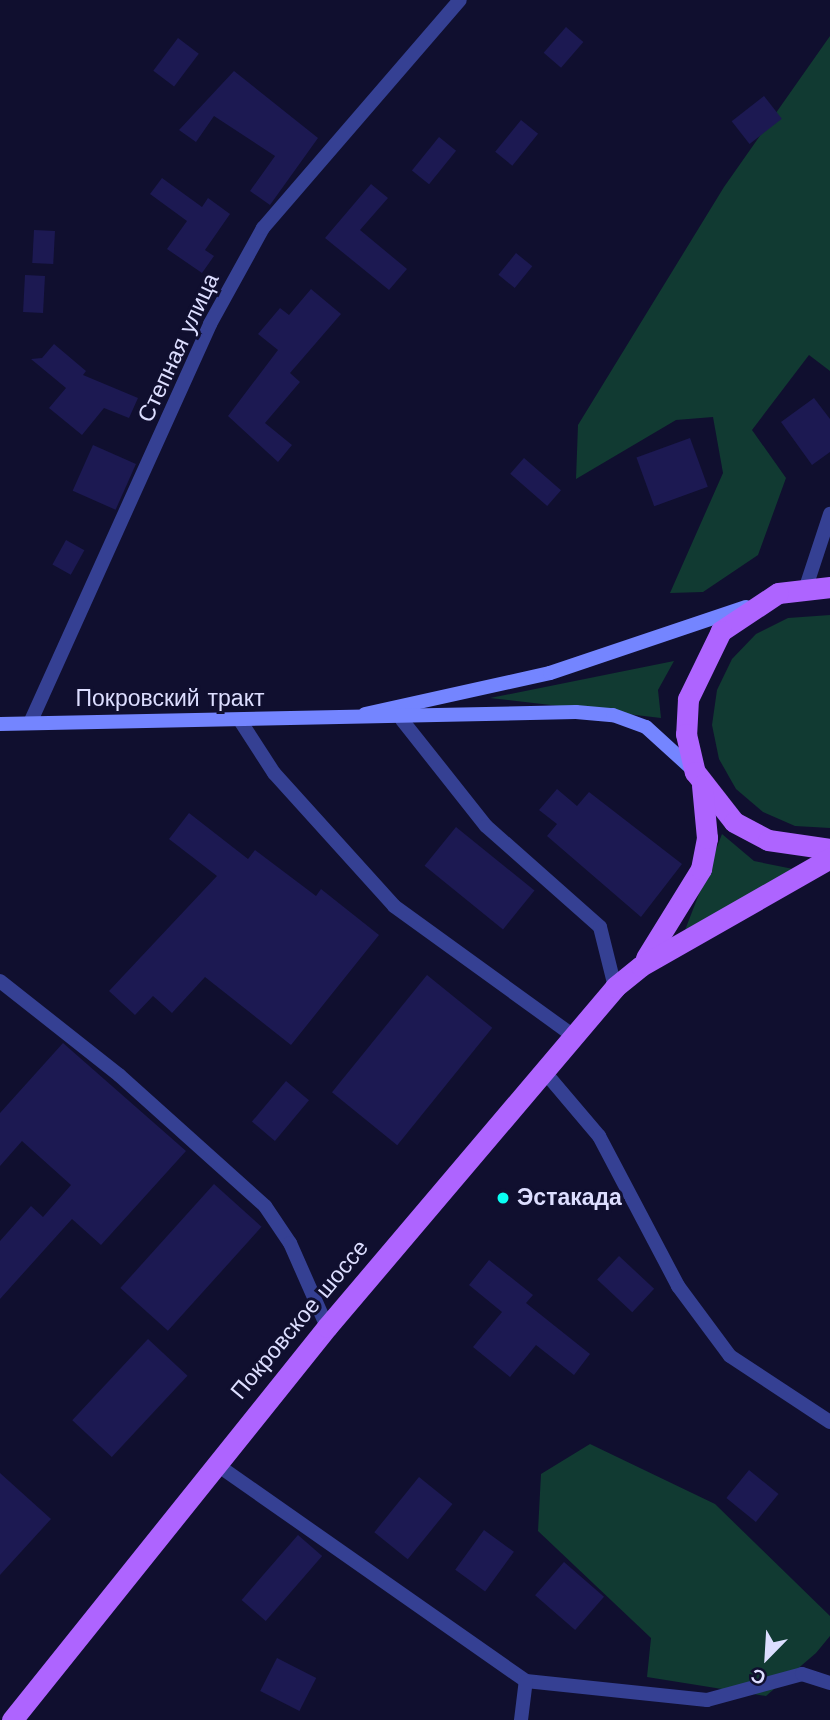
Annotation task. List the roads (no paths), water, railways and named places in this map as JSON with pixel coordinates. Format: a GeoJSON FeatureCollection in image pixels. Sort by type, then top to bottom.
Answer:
{"type":"FeatureCollection","features":[{"type":"Feature","properties":{"kind":"main road"},"geometry":{"type":"LineString","coordinates":[[340,720],[550,673],[806,587],[830,587]]}},
{"type":"Feature","properties":{"kind":"main road","name":"Покровское шоссе"},"geometry":{"type":"LineString","coordinates":[[641,965],[701,869],[707,838],[688,699],[721,631],[752,605]]}},
{"type":"Feature","properties":{"kind":"main road"},"geometry":{"type":"LineString","coordinates":[[340,720],[612,715],[674,746],[734,822],[768,840],[830,849]]}},
{"type":"Feature","properties":{"kind":"main road","name":"Покровский тракт"},"geometry":{"type":"LineString","coordinates":[[0,724],[340,720]]}},
{"type":"Feature","properties":{"kind":"main road","name":"Покровское шоссе"},"geometry":{"type":"LineString","coordinates":[[12,1720],[327,1327],[615,987],[641,965],[830,858]]}},
{"type":"Feature","properties":{"kind":"street","name":"Степная улица"},"geometry":{"type":"LineString","coordinates":[[30,723],[210,324],[264,228],[460,0]]}},
{"type":"Feature","properties":{"kind":"street"},"geometry":{"type":"LineString","coordinates":[[806,587],[830,514]]}},
{"type":"Feature","properties":{"kind":"street"},"geometry":{"type":"LineString","coordinates":[[402,720],[486,826],[600,928],[615,987]]}},
{"type":"Feature","properties":{"kind":"street"},"geometry":{"type":"LineString","coordinates":[[241,722],[299,802],[394,906],[572,1035]]}},
{"type":"Feature","properties":{"kind":"street"},"geometry":{"type":"LineString","coordinates":[[0,981],[119,1075],[265,1206],[290,1243],[327,1327]]}},
{"type":"Feature","properties":{"kind":"street"},"geometry":{"type":"LineString","coordinates":[[543,1070],[600,1136],[678,1286],[730,1356],[830,1422]]}},
{"type":"Feature","properties":{"kind":"street"},"geometry":{"type":"LineString","coordinates":[[215,1464],[526,1681],[707,1700],[802,1674],[830,1683]]}},
{"type":"Feature","properties":{"kind":"street"},"geometry":{"type":"LineString","coordinates":[[521,1720],[526,1681]]}},
{"type":"Feature","properties":{"kind":"place","name":"Эстакада"},"geometry":{"type":"Point","coordinates":[503,1198]}}]}
